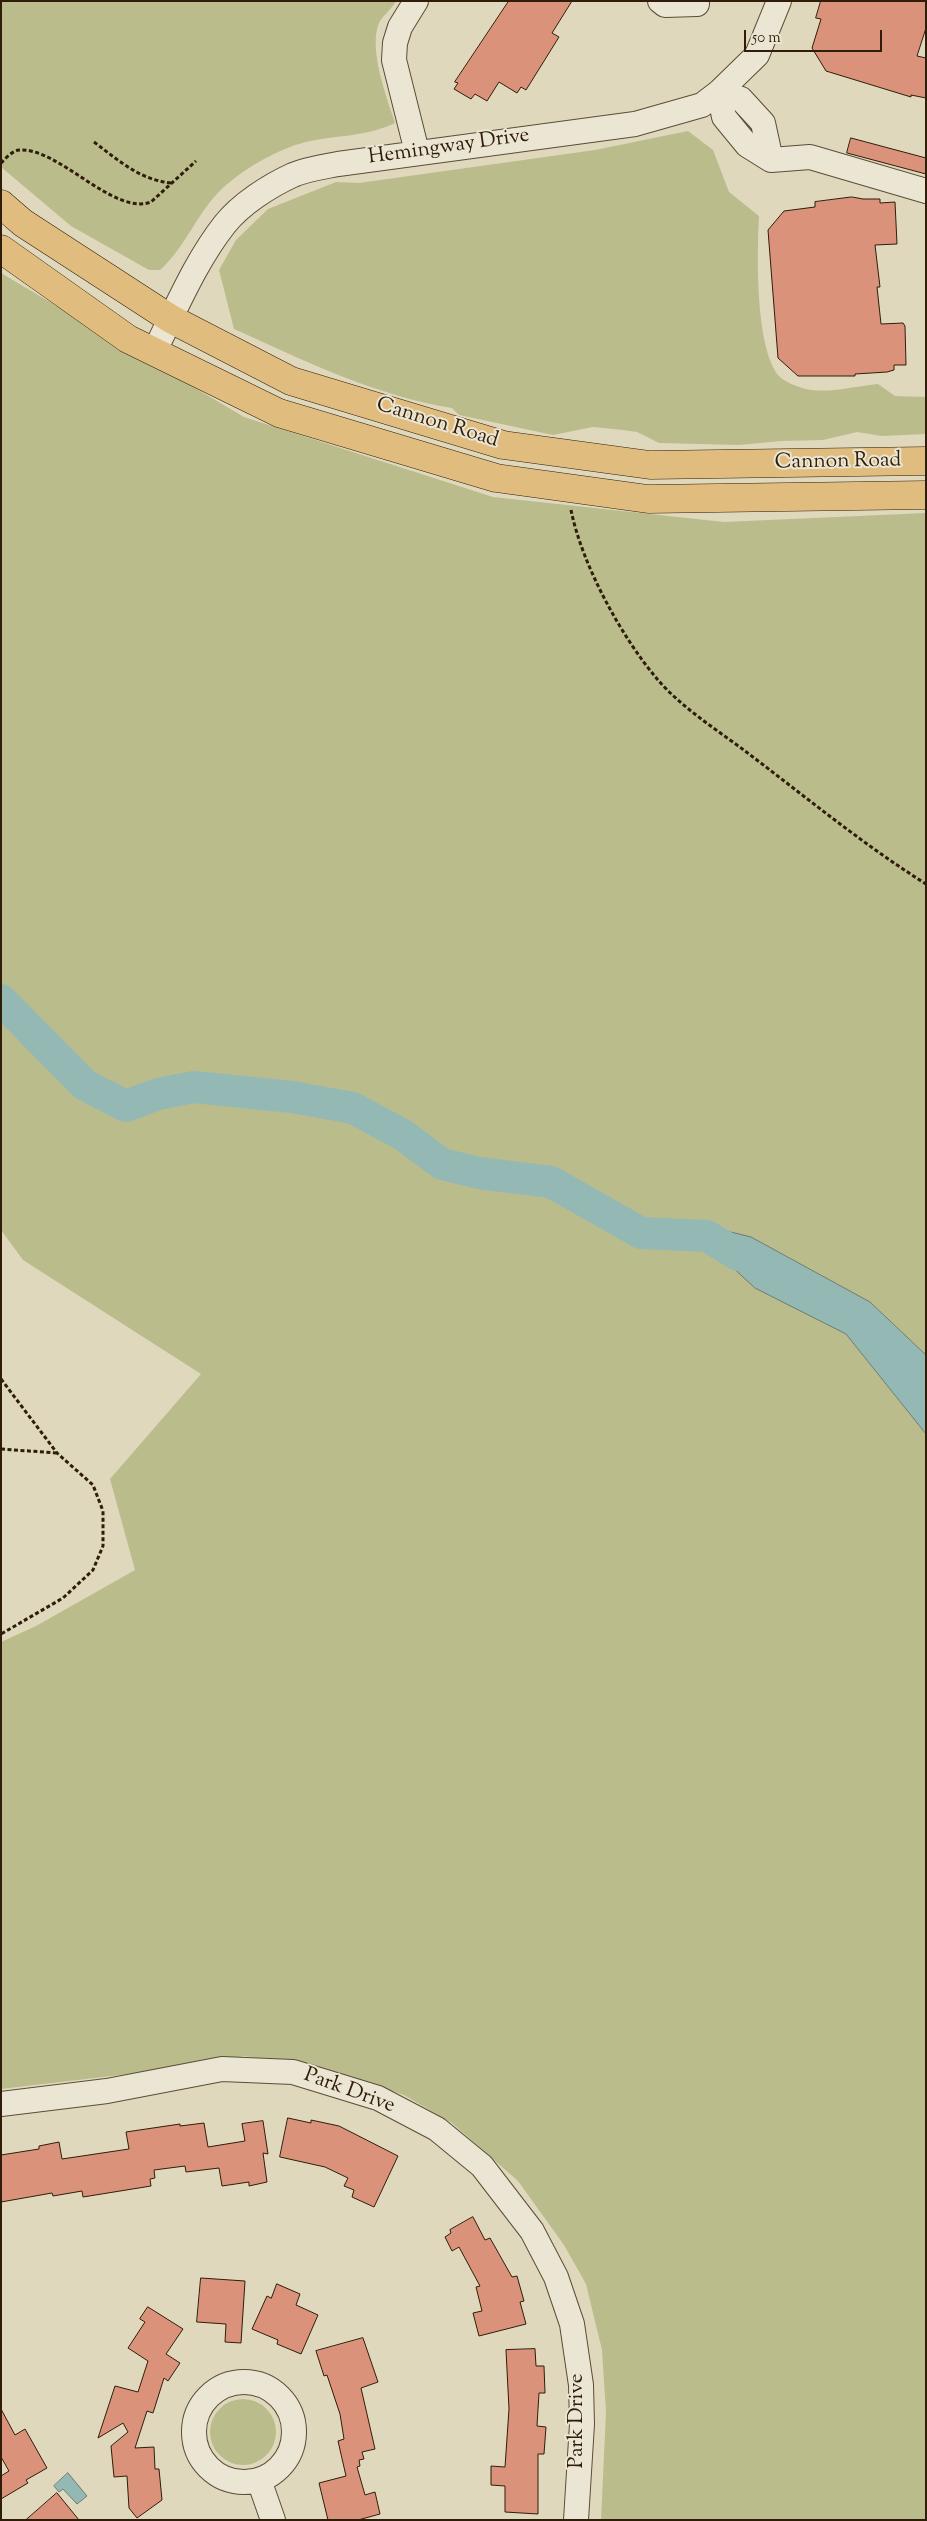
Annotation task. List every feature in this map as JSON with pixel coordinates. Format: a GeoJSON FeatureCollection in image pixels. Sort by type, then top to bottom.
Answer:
{"type":"FeatureCollection","features":[{"type":"Feature","properties":{"kind":"main road","name":"Cannon Road"},"geometry":{"type":"LineString","coordinates":[[1,204],[23,223],[171,319],[291,381],[503,445],[650,465],[926,461]]}},
{"type":"Feature","properties":{"kind":"main road","name":"Cannon Road"},"geometry":{"type":"LineString","coordinates":[[1,249],[128,339],[279,413],[496,478],[648,499],[926,496]]}},
{"type":"Feature","properties":{"kind":"street"},"geometry":{"type":"LineString","coordinates":[[416,1],[400,27],[395,43],[394,60],[417,152]]}},
{"type":"Feature","properties":{"kind":"street"},"geometry":{"type":"LineString","coordinates":[[660,1],[665,5],[697,4]]}},
{"type":"Feature","properties":{"kind":"street","name":"Hemingway Drive"},"geometry":{"type":"LineString","coordinates":[[154,352],[225,223],[249,201],[281,182],[307,170],[417,152],[635,124],[702,105],[719,92],[757,55],[779,1]]}},
{"type":"Feature","properties":{"kind":"street"},"geometry":{"type":"LineString","coordinates":[[719,92],[742,99],[763,123],[771,160],[810,157],[926,191]]}},
{"type":"Feature","properties":{"kind":"street","name":"Park Drive"},"geometry":{"type":"LineString","coordinates":[[1,2104],[107,2091],[222,2069],[293,2072],[378,2098],[437,2129],[482,2166],[532,2231],[556,2277],[572,2324],[581,2385],[582,2424],[576,2520]]}},
{"type":"Feature","properties":{"kind":"street"},"geometry":{"type":"LineString","coordinates":[[246,2381],[264,2386],[278,2395],[289,2409],[294,2426],[293,2443],[286,2459],[274,2472],[259,2480],[243,2483],[227,2480],[213,2472],[202,2461],[195,2446],[193,2431],[196,2415],[204,2401],[215,2390],[229,2383],[246,2381]]}},
{"type":"Feature","properties":{"kind":"street"},"geometry":{"type":"LineString","coordinates":[[259,2480],[273,2520]]}},
{"type":"Feature","properties":{"kind":"path"},"geometry":{"type":"LineString","coordinates":[[94,142],[138,175],[156,182],[172,184]]}},
{"type":"Feature","properties":{"kind":"path"},"geometry":{"type":"LineString","coordinates":[[1,163],[18,150],[31,151],[126,203],[142,206],[151,202],[196,161]]}},
{"type":"Feature","properties":{"kind":"path"},"geometry":{"type":"LineString","coordinates":[[565,488],[575,533],[595,581],[625,631],[659,681],[690,708],[782,779],[894,864],[926,884]]}},
{"type":"Feature","properties":{"kind":"path"},"geometry":{"type":"LineString","coordinates":[[1,1379],[57,1453],[93,1485],[103,1511],[103,1546],[93,1570],[63,1598],[1,1634]]}},
{"type":"Feature","properties":{"kind":"path"},"geometry":{"type":"LineString","coordinates":[[1,1449],[57,1453]]}},
{"type":"Feature","properties":{"kind":"green space"},"geometry":{"type":"Polygon","coordinates":[[[1,1],[396,1],[379,23],[376,34],[377,59],[395,123],[373,131],[295,145],[253,166],[225,186],[215,196],[178,250],[160,270],[149,270],[71,226],[1,167],[1,1]]]}},
{"type":"Feature","properties":{"kind":"green space"},"geometry":{"type":"Polygon","coordinates":[[[688,131],[713,150],[729,192],[759,216],[758,276],[762,323],[765,344],[771,363],[779,376],[793,385],[811,390],[820,391],[878,384],[895,396],[926,397],[926,434],[882,436],[857,432],[823,440],[739,445],[659,443],[637,432],[593,427],[553,435],[459,415],[452,408],[396,395],[368,386],[340,376],[234,329],[219,270],[236,240],[268,209],[336,182],[359,183],[595,150],[688,131]]]}},
{"type":"Feature","properties":{"kind":"green space"},"geometry":{"type":"Polygon","coordinates":[[[1,273],[244,417],[493,497],[724,522],[926,513],[926,1355],[870,1302],[751,1237],[807,1314],[846,1334],[926,1434],[926,2520],[601,2520],[606,2412],[602,2350],[586,2284],[564,2245],[518,2181],[452,2123],[404,2095],[324,2068],[244,2056],[180,2068],[1,2089],[1,1642],[36,1626],[135,1570],[110,1479],[201,1374],[23,1260],[1,1230],[1,273]]]}},
{"type":"Feature","properties":{"kind":"green space"},"geometry":{"type":"Polygon","coordinates":[[[236,2399],[250,2399],[262,2404],[271,2413],[276,2425],[274,2445],[267,2456],[250,2465],[236,2465],[224,2460],[215,2451],[210,2439],[210,2425],[215,2413],[224,2404],[236,2399]]]}},
{"type":"Feature","properties":{"kind":"water"},"geometry":{"type":"Polygon","coordinates":[[[682,1220],[751,1237],[870,1302],[926,1355],[926,1434],[846,1334],[755,1288],[682,1220]]]}},
{"type":"Feature","properties":{"kind":"water"},"geometry":{"type":"Polygon","coordinates":[[[68,2473],[87,2496],[77,2504],[63,2489],[59,2492],[54,2486],[68,2473]]]}},
{"type":"Feature","properties":{"kind":"building"},"geometry":{"type":"Polygon","coordinates":[[[509,1],[572,1],[552,33],[559,37],[526,90],[521,87],[517,93],[499,82],[487,101],[475,94],[471,99],[454,89],[458,83],[455,82],[509,1]]]}},
{"type":"Feature","properties":{"kind":"building"},"geometry":{"type":"Polygon","coordinates":[[[821,1],[926,1],[926,28],[917,56],[926,58],[926,98],[911,95],[911,97],[826,71],[812,48],[821,19],[816,18],[821,1]]]}},
{"type":"Feature","properties":{"kind":"building"},"geometry":{"type":"Polygon","coordinates":[[[851,138],[926,158],[926,174],[847,153],[851,138]]]}},
{"type":"Feature","properties":{"kind":"building"},"geometry":{"type":"Polygon","coordinates":[[[852,197],[880,199],[880,203],[895,202],[897,244],[875,245],[880,287],[877,287],[881,324],[903,323],[905,326],[906,365],[894,365],[894,370],[887,372],[855,374],[855,376],[798,376],[778,358],[768,230],[784,211],[815,207],[815,202],[852,197]]]}},
{"type":"Feature","properties":{"kind":"building"},"geometry":{"type":"Polygon","coordinates":[[[288,2118],[311,2123],[311,2120],[339,2126],[398,2156],[374,2207],[352,2197],[354,2190],[344,2186],[348,2178],[325,2167],[280,2157],[288,2118]]]}},
{"type":"Feature","properties":{"kind":"building"},"geometry":{"type":"Polygon","coordinates":[[[263,2121],[268,2154],[263,2153],[267,2182],[249,2186],[249,2182],[222,2186],[219,2168],[186,2172],[185,2166],[154,2170],[155,2178],[150,2179],[151,2186],[83,2197],[82,2191],[53,2196],[52,2193],[1,2202],[1,2155],[39,2149],[39,2146],[59,2142],[62,2159],[129,2149],[126,2132],[180,2124],[180,2126],[204,2123],[208,2147],[245,2141],[242,2124],[263,2121]]]}},
{"type":"Feature","properties":{"kind":"building"},"geometry":{"type":"Polygon","coordinates":[[[473,2217],[485,2240],[490,2238],[512,2277],[517,2276],[524,2301],[520,2302],[526,2324],[479,2336],[473,2313],[482,2311],[476,2287],[480,2286],[459,2247],[452,2251],[445,2237],[451,2233],[450,2230],[473,2217]]]}},
{"type":"Feature","properties":{"kind":"building"},"geometry":{"type":"Polygon","coordinates":[[[201,2278],[245,2281],[241,2343],[225,2342],[226,2324],[197,2322],[201,2278]]]}},
{"type":"Feature","properties":{"kind":"building"},"geometry":{"type":"Polygon","coordinates":[[[277,2284],[300,2294],[296,2305],[318,2315],[301,2354],[277,2344],[278,2340],[252,2329],[267,2296],[271,2298],[277,2284]]]}},
{"type":"Feature","properties":{"kind":"building"},"geometry":{"type":"Polygon","coordinates":[[[148,2307],[183,2329],[166,2354],[180,2363],[168,2381],[164,2378],[153,2413],[147,2411],[135,2448],[154,2447],[155,2469],[159,2469],[162,2500],[137,2518],[129,2508],[127,2476],[114,2477],[111,2446],[128,2432],[123,2423],[98,2438],[115,2386],[138,2392],[148,2361],[128,2348],[145,2322],[140,2319],[148,2307]]]}},
{"type":"Feature","properties":{"kind":"building"},"geometry":{"type":"Polygon","coordinates":[[[363,2338],[378,2382],[361,2388],[375,2449],[362,2452],[364,2459],[359,2460],[360,2466],[357,2467],[365,2495],[375,2492],[380,2514],[358,2520],[328,2520],[319,2483],[346,2476],[338,2441],[344,2439],[340,2414],[327,2375],[324,2376],[316,2351],[363,2338]]]}},
{"type":"Feature","properties":{"kind":"building"},"geometry":{"type":"Polygon","coordinates":[[[535,2349],[536,2366],[544,2366],[545,2393],[539,2393],[537,2426],[546,2427],[544,2454],[538,2454],[538,2514],[505,2512],[505,2486],[491,2485],[491,2466],[505,2467],[509,2409],[506,2350],[535,2349]]]}},
{"type":"Feature","properties":{"kind":"building"},"geometry":{"type":"Polygon","coordinates":[[[1,2409],[15,2435],[25,2429],[47,2468],[26,2480],[28,2483],[1,2499],[1,2476],[9,2471],[1,2457],[1,2409]]]}},
{"type":"Feature","properties":{"kind":"building"},"geometry":{"type":"Polygon","coordinates":[[[57,2493],[79,2520],[26,2520],[57,2493]]]}},
{"type":"Feature","properties":{"kind":"waterway"},"geometry":{"type":"LineString","coordinates":[[1,1000],[85,1085],[126,1106],[158,1094],[194,1087],[292,1097],[353,1108],[403,1135],[442,1164],[479,1173],[551,1182],[641,1233],[707,1236],[738,1255]]}}]}
